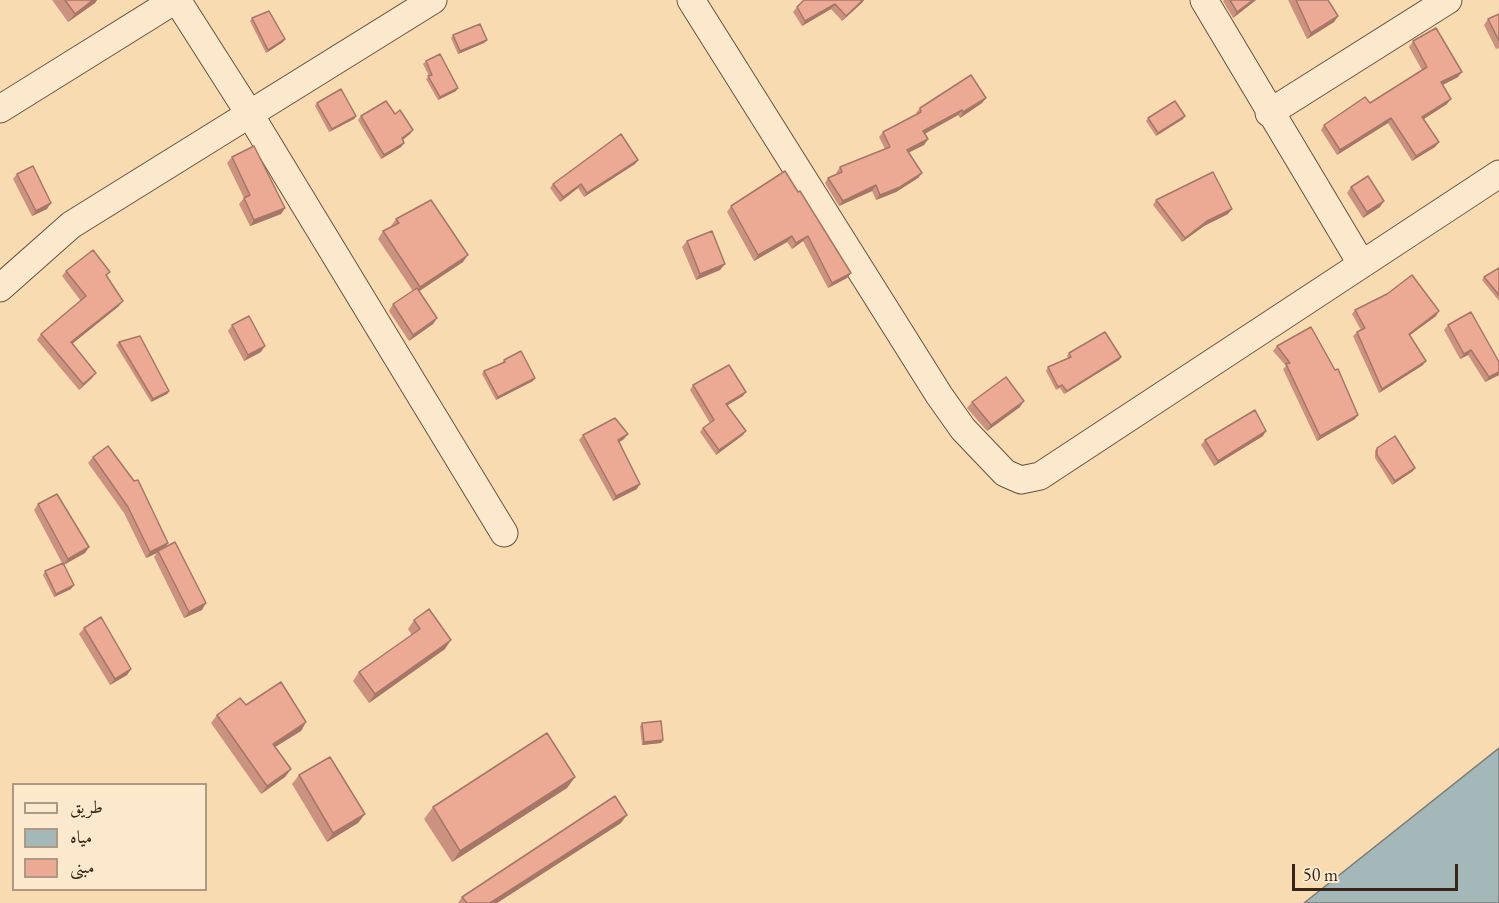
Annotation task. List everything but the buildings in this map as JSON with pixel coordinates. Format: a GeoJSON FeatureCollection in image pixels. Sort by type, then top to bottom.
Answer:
{"type":"FeatureCollection","features":[{"type":"Feature","properties":{"kind":"street"},"geometry":{"type":"LineString","coordinates":[[0,109],[176,0],[249,113],[504,533]]}},
{"type":"Feature","properties":{"kind":"street"},"geometry":{"type":"LineString","coordinates":[[0,288],[71,225],[433,0]]}},
{"type":"Feature","properties":{"kind":"street"},"geometry":{"type":"LineString","coordinates":[[691,0],[939,395],[963,429],[1005,473],[1021,480],[1040,476],[1499,174]]}},
{"type":"Feature","properties":{"kind":"street"},"geometry":{"type":"LineString","coordinates":[[1204,0],[1269,113],[1361,263]]}},
{"type":"Feature","properties":{"kind":"street"},"geometry":{"type":"LineString","coordinates":[[1269,113],[1448,0]]}},
{"type":"Feature","properties":{"kind":"water"},"geometry":{"type":"Polygon","coordinates":[[[1499,748],[1499,903],[1304,903],[1499,748]]]}}]}
